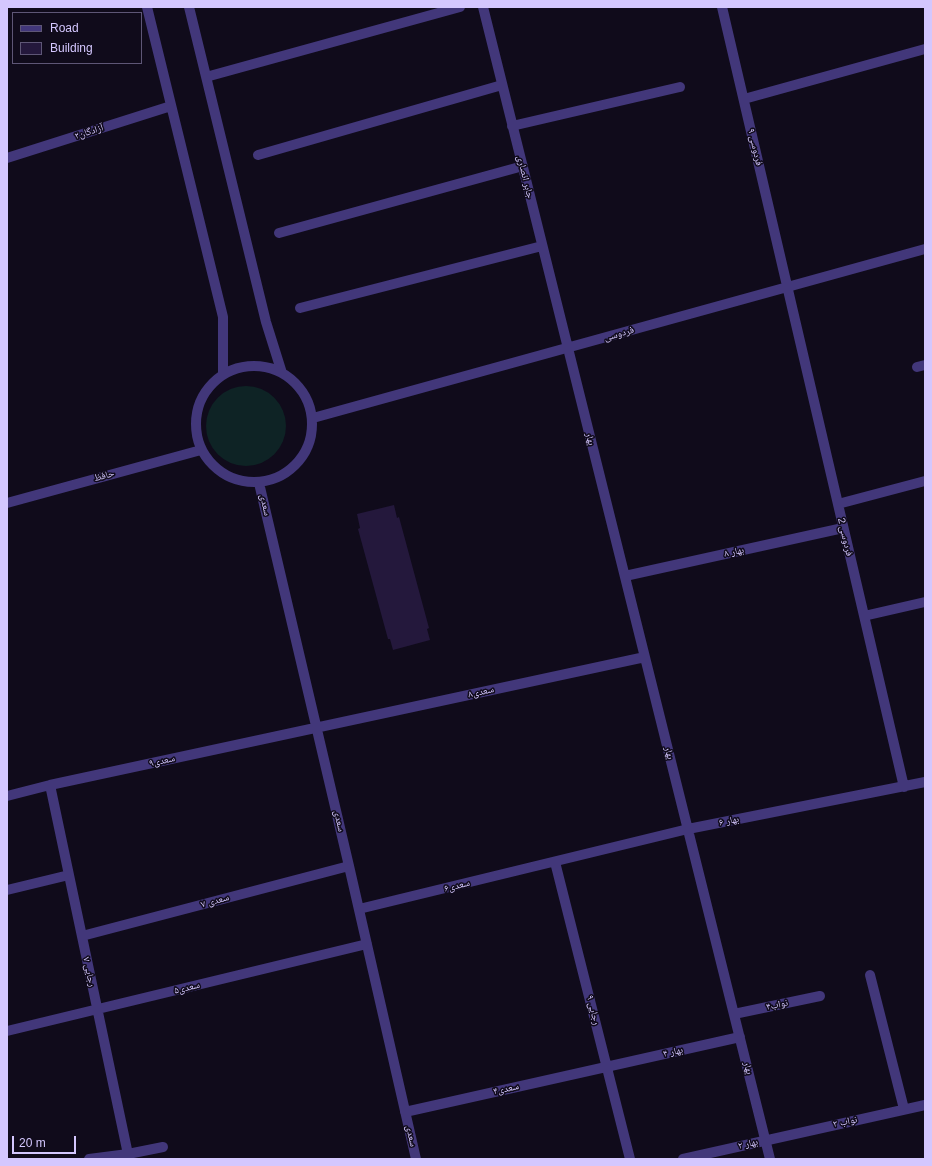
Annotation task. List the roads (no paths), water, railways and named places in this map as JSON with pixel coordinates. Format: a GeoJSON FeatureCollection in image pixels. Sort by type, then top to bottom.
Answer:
{"type":"FeatureCollection","features":[{"type":"Feature","properties":{"kind":"street"},"geometry":{"type":"LineString","coordinates":[[147,7],[223,317],[223,375]]}},
{"type":"Feature","properties":{"kind":"street"},"geometry":{"type":"LineString","coordinates":[[189,7],[266,322],[282,373]]}},
{"type":"Feature","properties":{"kind":"street"},"geometry":{"type":"LineString","coordinates":[[206,77],[460,7]]}},
{"type":"Feature","properties":{"kind":"street","name":"جابر انصاری"},"geometry":{"type":"LineString","coordinates":[[483,7],[568,348]]}},
{"type":"Feature","properties":{"kind":"street","name":"فردوسی ۹"},"geometry":{"type":"LineString","coordinates":[[722,7],[787,286]]}},
{"type":"Feature","properties":{"kind":"street"},"geometry":{"type":"LineString","coordinates":[[744,99],[925,49]]}},
{"type":"Feature","properties":{"kind":"street"},"geometry":{"type":"LineString","coordinates":[[258,155],[502,84]]}},
{"type":"Feature","properties":{"kind":"street"},"geometry":{"type":"LineString","coordinates":[[512,126],[680,87]]}},
{"type":"Feature","properties":{"kind":"street","name":"آزادگان۲"},"geometry":{"type":"LineString","coordinates":[[7,158],[171,106]]}},
{"type":"Feature","properties":{"kind":"street"},"geometry":{"type":"LineString","coordinates":[[279,233],[523,166]]}},
{"type":"Feature","properties":{"kind":"street"},"geometry":{"type":"LineString","coordinates":[[300,308],[542,246]]}},
{"type":"Feature","properties":{"kind":"street","name":"فردوسی"},"geometry":{"type":"LineString","coordinates":[[313,418],[925,249]]}},
{"type":"Feature","properties":{"kind":"street","name":"فردوسی 2"},"geometry":{"type":"LineString","coordinates":[[787,286],[904,787]]}},
{"type":"Feature","properties":{"kind":"street","name":"بهار"},"geometry":{"type":"LineString","coordinates":[[568,348],[770,1159]]}},
{"type":"Feature","properties":{"kind":"street"},"geometry":{"type":"LineString","coordinates":[[252,366],[267,367],[282,373],[297,384],[308,400],[313,418],[312,437],[305,454],[293,468],[277,478],[259,483],[242,482],[225,475],[212,464],[202,450],[196,433],[196,416],[201,400],[210,386],[223,375],[237,368],[252,366]]}},
{"type":"Feature","properties":{"kind":"street","name":"حافظ"},"geometry":{"type":"LineString","coordinates":[[7,503],[202,450]]}},
{"type":"Feature","properties":{"kind":"street"},"geometry":{"type":"LineString","coordinates":[[838,504],[925,481]]}},
{"type":"Feature","properties":{"kind":"street","name":"سعدی"},"geometry":{"type":"LineString","coordinates":[[259,483],[416,1159]]}},
{"type":"Feature","properties":{"kind":"street","name":"بهار ۸"},"geometry":{"type":"LineString","coordinates":[[624,576],[843,528]]}},
{"type":"Feature","properties":{"kind":"street"},"geometry":{"type":"LineString","coordinates":[[864,616],[925,602]]}},
{"type":"Feature","properties":{"kind":"street","name":"سعدی۸"},"geometry":{"type":"LineString","coordinates":[[317,728],[645,657]]}},
{"type":"Feature","properties":{"kind":"street","name":"سعدی۹"},"geometry":{"type":"LineString","coordinates":[[7,796],[50,785],[317,728]]}},
{"type":"Feature","properties":{"kind":"street","name":"بهار ۶"},"geometry":{"type":"LineString","coordinates":[[555,862],[688,829],[925,782]]}},
{"type":"Feature","properties":{"kind":"street","name":"رجایی ۷"},"geometry":{"type":"LineString","coordinates":[[50,785],[129,1157]]}},
{"type":"Feature","properties":{"kind":"street","name":"سعدی۶"},"geometry":{"type":"LineString","coordinates":[[359,910],[555,862]]}},
{"type":"Feature","properties":{"kind":"street","name":"رجایی ۹"},"geometry":{"type":"LineString","coordinates":[[555,862],[630,1159]]}},
{"type":"Feature","properties":{"kind":"street","name":"سعدی ۷"},"geometry":{"type":"LineString","coordinates":[[82,936],[349,866]]}},
{"type":"Feature","properties":{"kind":"street"},"geometry":{"type":"LineString","coordinates":[[7,890],[69,875]]}},
{"type":"Feature","properties":{"kind":"street","name":"سعدی۵"},"geometry":{"type":"LineString","coordinates":[[7,1031],[367,944]]}},
{"type":"Feature","properties":{"kind":"street"},"geometry":{"type":"LineString","coordinates":[[870,975],[904,1110]]}},
{"type":"Feature","properties":{"kind":"street","name":"نواب۴"},"geometry":{"type":"LineString","coordinates":[[734,1014],[820,996]]}},
{"type":"Feature","properties":{"kind":"street","name":"بهار ۴"},"geometry":{"type":"LineString","coordinates":[[607,1067],[740,1037]]}},
{"type":"Feature","properties":{"kind":"street","name":"سعدی۴"},"geometry":{"type":"LineString","coordinates":[[405,1112],[607,1067]]}},
{"type":"Feature","properties":{"kind":"street","name":"نواب ۲"},"geometry":{"type":"LineString","coordinates":[[766,1140],[925,1105]]}},
{"type":"Feature","properties":{"kind":"street","name":"بهار ۲"},"geometry":{"type":"LineString","coordinates":[[683,1159],[766,1140]]}},
{"type":"Feature","properties":{"kind":"street"},"geometry":{"type":"LineString","coordinates":[[89,1159],[129,1157],[163,1147]]}}]}
